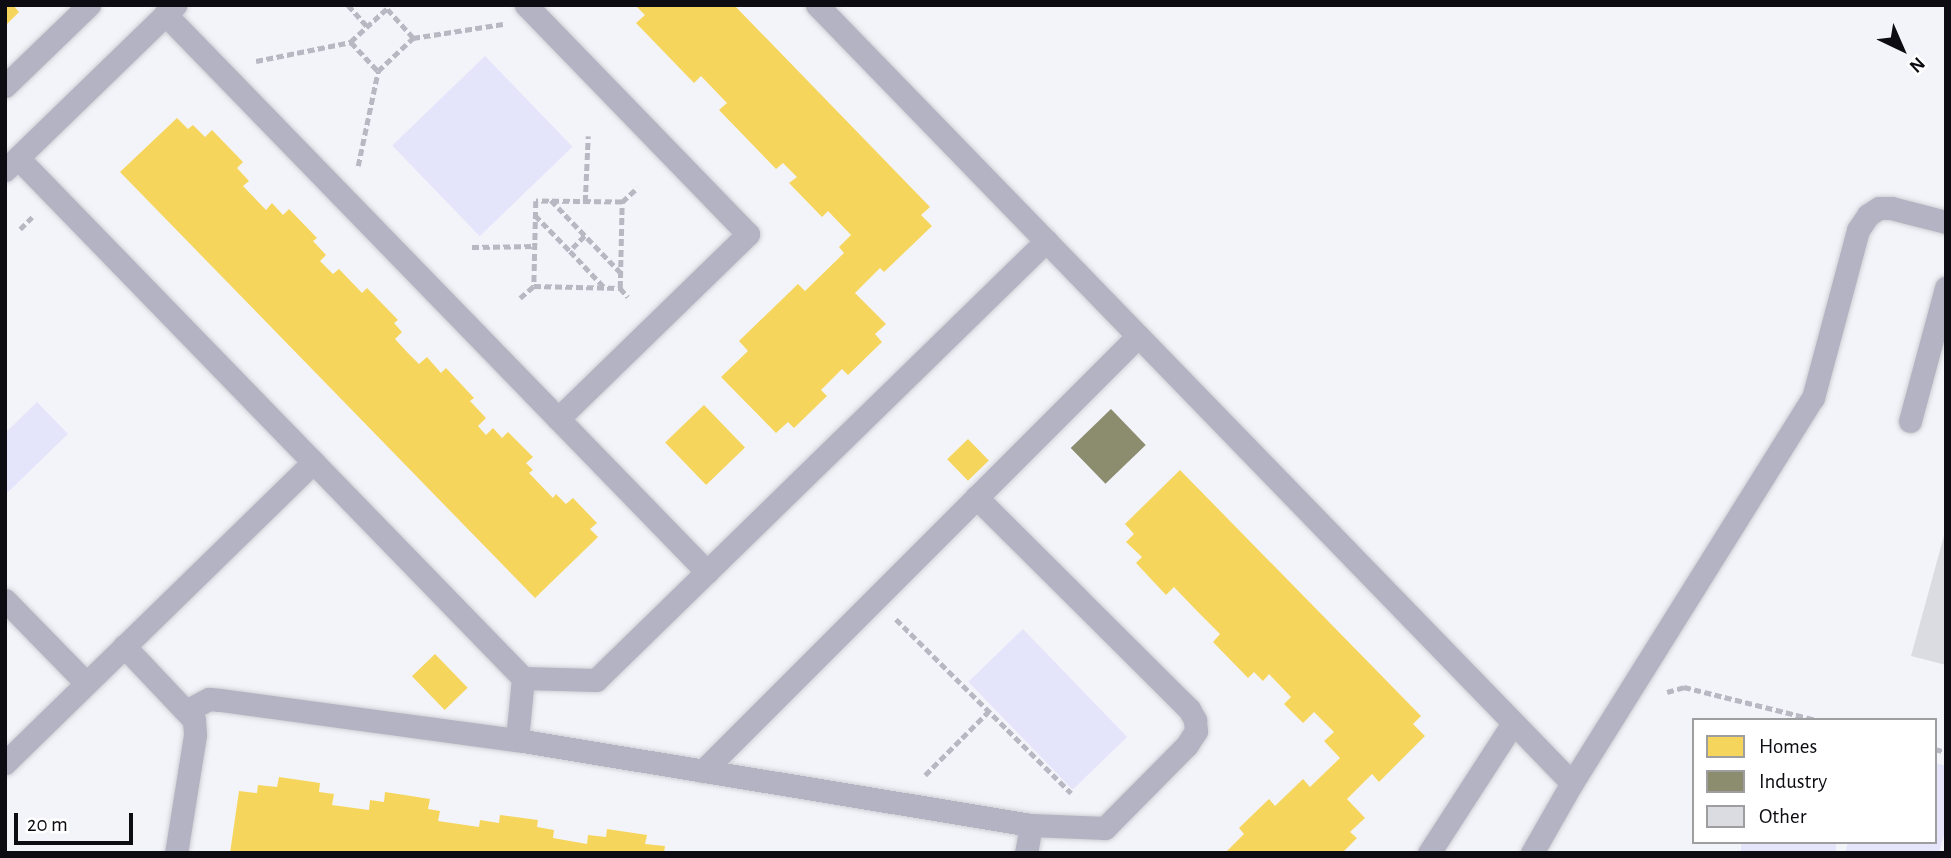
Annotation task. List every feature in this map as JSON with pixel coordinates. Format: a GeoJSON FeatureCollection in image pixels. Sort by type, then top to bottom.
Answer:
{"type":"FeatureCollection","features":[{"type":"Feature","properties":{"kind":"lane"},"geometry":{"type":"LineString","coordinates":[[5,86],[89,5]]}},
{"type":"Feature","properties":{"kind":"lane"},"geometry":{"type":"LineString","coordinates":[[817,5],[1572,783]]}},
{"type":"Feature","properties":{"kind":"lane"},"geometry":{"type":"LineString","coordinates":[[707,572],[170,10],[12,164],[313,462],[523,678],[596,680],[707,572],[1046,241]]}},
{"type":"Feature","properties":{"kind":"lane"},"geometry":{"type":"LineString","coordinates":[[519,14],[748,234],[558,419]]}},
{"type":"Feature","properties":{"kind":"lane"},"geometry":{"type":"LineString","coordinates":[[1532,853],[1572,783],[1813,398],[1858,230],[1868,215],[1879,208],[1891,208],[1946,222]]}},
{"type":"Feature","properties":{"kind":"lane"},"geometry":{"type":"LineString","coordinates":[[1910,421],[1946,288]]}},
{"type":"Feature","properties":{"kind":"lane"},"geometry":{"type":"LineString","coordinates":[[703,771],[1138,336]]}},
{"type":"Feature","properties":{"kind":"lane"},"geometry":{"type":"LineString","coordinates":[[5,763],[313,462]]}},
{"type":"Feature","properties":{"kind":"lane"},"geometry":{"type":"LineString","coordinates":[[188,710],[209,699],[220,700],[517,740],[1031,825],[1105,828],[1187,745],[1196,731],[1195,720],[1189,709],[976,498]]}},
{"type":"Feature","properties":{"kind":"lane"},"geometry":{"type":"LineString","coordinates":[[5,600],[86,683]]}},
{"type":"Feature","properties":{"kind":"lane"},"geometry":{"type":"LineString","coordinates":[[124,646],[188,710],[194,720],[195,735],[176,853]]}},
{"type":"Feature","properties":{"kind":"lane"},"geometry":{"type":"LineString","coordinates":[[517,740],[523,678]]}},
{"type":"Feature","properties":{"kind":"lane"},"geometry":{"type":"LineString","coordinates":[[1429,853],[1513,723]]}},
{"type":"Feature","properties":{"kind":"lane"},"geometry":{"type":"LineString","coordinates":[[1026,853],[1031,825]]}},
{"type":"Feature","properties":{"kind":"path"},"geometry":{"type":"LineString","coordinates":[[348,5],[368,27]]}},
{"type":"Feature","properties":{"kind":"path"},"geometry":{"type":"LineString","coordinates":[[249,62],[351,43],[387,7],[413,38]]}},
{"type":"Feature","properties":{"kind":"path"},"geometry":{"type":"LineString","coordinates":[[356,174],[378,71],[413,38],[519,14]]}},
{"type":"Feature","properties":{"kind":"path"},"geometry":{"type":"LineString","coordinates":[[351,43],[378,71]]}},
{"type":"Feature","properties":{"kind":"path"},"geometry":{"type":"LineString","coordinates":[[585,202],[588,136]]}},
{"type":"Feature","properties":{"kind":"path"},"geometry":{"type":"LineString","coordinates":[[534,286],[536,201],[622,202],[637,188]]}},
{"type":"Feature","properties":{"kind":"path"},"geometry":{"type":"LineString","coordinates":[[551,201],[621,272]]}},
{"type":"Feature","properties":{"kind":"path"},"geometry":{"type":"LineString","coordinates":[[622,202],[620,288],[628,297]]}},
{"type":"Feature","properties":{"kind":"path"},"geometry":{"type":"LineString","coordinates":[[536,215],[605,288]]}},
{"type":"Feature","properties":{"kind":"path"},"geometry":{"type":"LineString","coordinates":[[570,251],[585,236]]}},
{"type":"Feature","properties":{"kind":"path"},"geometry":{"type":"LineString","coordinates":[[472,247],[535,246]]}},
{"type":"Feature","properties":{"kind":"path"},"geometry":{"type":"LineString","coordinates":[[520,298],[534,286],[620,288]]}},
{"type":"Feature","properties":{"kind":"path"},"geometry":{"type":"LineString","coordinates":[[875,599],[1105,828]]}},
{"type":"Feature","properties":{"kind":"path"},"geometry":{"type":"LineString","coordinates":[[1660,696],[1684,687],[1808,718]]}},
{"type":"Feature","properties":{"kind":"path"},"geometry":{"type":"LineString","coordinates":[[896,803],[989,712]]}},
{"type":"Feature","properties":{"kind":"shaded area"},"geometry":{"type":"Polygon","coordinates":[[[485,56],[573,147],[480,236],[392,146],[485,56]]]}},
{"type":"Feature","properties":{"kind":"shaded area"},"geometry":{"type":"Polygon","coordinates":[[[37,402],[68,434],[5,495],[5,433],[37,402]]]}},
{"type":"Feature","properties":{"kind":"shaded area"},"geometry":{"type":"Polygon","coordinates":[[[1023,629],[1127,737],[1073,790],[968,682],[1023,629]]]}},
{"type":"Feature","properties":{"kind":"shaded area"},"geometry":{"type":"Polygon","coordinates":[[[1937,764],[1946,766],[1946,828],[1939,853],[1845,853],[1847,844],[1937,844],[1937,764]]]}},
{"type":"Feature","properties":{"kind":"shaded area"},"geometry":{"type":"Polygon","coordinates":[[[1741,844],[1836,844],[1836,853],[1741,853],[1741,844]]]}},
{"type":"Feature","properties":{"kind":"building: Homes"},"geometry":{"type":"Polygon","coordinates":[[[5,5],[13,5],[19,12],[5,26],[5,5]]]}},
{"type":"Feature","properties":{"kind":"building: Homes"},"geometry":{"type":"Polygon","coordinates":[[[635,5],[734,5],[930,207],[921,215],[932,226],[884,272],[880,268],[855,293],[886,324],[875,334],[882,342],[848,375],[842,369],[821,390],[827,396],[794,428],[788,422],[776,433],[721,377],[748,351],[739,341],[798,284],[805,291],[844,253],[839,247],[851,235],[828,211],[822,217],[789,183],[797,177],[783,163],[776,169],[719,110],[727,103],[701,76],[694,83],[636,23],[645,15],[635,5]]]}},
{"type":"Feature","properties":{"kind":"building: Homes"},"geometry":{"type":"Polygon","coordinates":[[[177,118],[188,129],[193,125],[205,137],[212,130],[243,162],[237,168],[249,181],[243,186],[266,210],[272,203],[283,215],[289,209],[317,238],[313,241],[326,255],[320,261],[333,274],[339,269],[362,293],[367,288],[398,320],[394,323],[402,332],[395,339],[407,352],[419,364],[427,357],[441,373],[446,368],[474,398],[470,401],[486,418],[478,426],[486,435],[493,428],[502,438],[508,432],[533,457],[526,463],[533,470],[529,473],[553,498],[556,494],[566,504],[573,498],[597,523],[590,529],[598,537],[535,598],[120,172],[177,118]]]}},
{"type":"Feature","properties":{"kind":"building: Homes"},"geometry":{"type":"Polygon","coordinates":[[[704,405],[745,447],[706,485],[665,443],[704,405]]]}},
{"type":"Feature","properties":{"kind":"building: Homes"},"geometry":{"type":"Polygon","coordinates":[[[968,439],[989,461],[968,481],[947,459],[968,439]]]}},
{"type":"Feature","properties":{"kind":"building: Homes"},"geometry":{"type":"Polygon","coordinates":[[[1180,470],[1421,716],[1413,724],[1425,736],[1379,782],[1372,774],[1347,799],[1365,818],[1350,832],[1357,838],[1342,853],[1225,853],[1244,834],[1239,828],[1269,799],[1275,806],[1303,779],[1310,787],[1340,758],[1324,741],[1334,732],[1314,712],[1303,723],[1284,704],[1291,697],[1269,674],[1263,681],[1254,672],[1248,678],[1213,642],[1220,634],[1174,587],[1166,595],[1136,563],[1142,557],[1126,542],[1134,534],[1125,524],[1180,470]]]}},
{"type":"Feature","properties":{"kind":"building: Homes"},"geometry":{"type":"Polygon","coordinates":[[[435,654],[468,688],[445,710],[412,676],[435,654]]]}},
{"type":"Feature","properties":{"kind":"building: Homes"},"geometry":{"type":"Polygon","coordinates":[[[279,777],[320,783],[319,792],[334,794],[332,805],[369,810],[370,800],[384,802],[385,792],[430,799],[428,809],[440,811],[438,821],[479,827],[480,820],[499,823],[500,815],[538,820],[537,827],[554,830],[553,838],[587,844],[588,835],[606,837],[607,829],[647,835],[645,844],[665,846],[664,853],[230,853],[239,791],[257,793],[258,785],[277,787],[279,777]]]}},
{"type":"Feature","properties":{"kind":"building: Industry"},"geometry":{"type":"Polygon","coordinates":[[[1111,409],[1146,445],[1105,484],[1071,448],[1111,409]]]}},
{"type":"Feature","properties":{"kind":"building: Other"},"geometry":{"type":"Polygon","coordinates":[[[1946,532],[1946,665],[1911,656],[1946,532]]]}}]}
